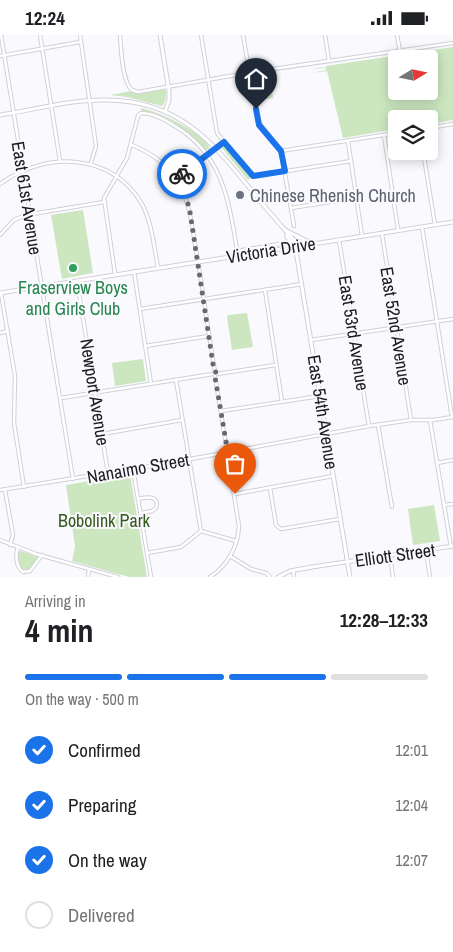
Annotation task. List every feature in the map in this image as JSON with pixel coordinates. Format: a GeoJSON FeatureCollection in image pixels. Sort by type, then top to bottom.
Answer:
{"type":"FeatureCollection","features":[{"type":"Feature","properties":{"kind":"street","name":"East 61st Avenue"},"geometry":{"type":"LineString","coordinates":[[1,35],[74,479]]}},
{"type":"Feature","properties":{"kind":"street"},"geometry":{"type":"LineString","coordinates":[[40,35],[60,161]]}},
{"type":"Feature","properties":{"kind":"street"},"geometry":{"type":"LineString","coordinates":[[80,35],[96,146],[91,163]]}},
{"type":"Feature","properties":{"kind":"street"},"geometry":{"type":"LineString","coordinates":[[120,35],[127,85],[130,89],[138,91],[388,53]]}},
{"type":"Feature","properties":{"kind":"street"},"geometry":{"type":"LineString","coordinates":[[160,35],[168,87],[168,100],[165,112]]}},
{"type":"Feature","properties":{"kind":"street"},"geometry":{"type":"LineString","coordinates":[[200,35],[218,133],[253,176],[351,161]]}},
{"type":"Feature","properties":{"kind":"street"},"geometry":{"type":"LineString","coordinates":[[243,35],[258,121],[281,151],[294,226]]}},
{"type":"Feature","properties":{"kind":"street"},"geometry":{"type":"LineString","coordinates":[[325,35],[329,61]]}},
{"type":"Feature","properties":{"kind":"street"},"geometry":{"type":"LineString","coordinates":[[397,35],[400,50]]}},
{"type":"Feature","properties":{"kind":"street"},"geometry":{"type":"LineString","coordinates":[[0,56],[80,41]]}},
{"type":"Feature","properties":{"kind":"street"},"geometry":{"type":"LineString","coordinates":[[407,50],[453,43]]}},
{"type":"Feature","properties":{"kind":"street"},"geometry":{"type":"LineString","coordinates":[[0,115],[89,100],[108,99],[127,101],[165,112],[193,127],[216,148],[284,229],[295,246]]}},
{"type":"Feature","properties":{"kind":"street"},"geometry":{"type":"LineString","coordinates":[[114,274],[104,202],[105,194],[125,163],[132,145],[140,113],[144,112],[178,128],[197,143],[207,155],[224,186],[229,202],[238,253]]}},
{"type":"Feature","properties":{"kind":"street"},"geometry":{"type":"LineString","coordinates":[[438,126],[453,124]]}},
{"type":"Feature","properties":{"kind":"street"},"geometry":{"type":"LineString","coordinates":[[281,151],[388,134]]}},
{"type":"Feature","properties":{"kind":"street"},"geometry":{"type":"LineString","coordinates":[[384,135],[398,230]]}},
{"type":"Feature","properties":{"kind":"street"},"geometry":{"type":"LineString","coordinates":[[348,141],[362,236]]}},
{"type":"Feature","properties":{"kind":"street"},"geometry":{"type":"LineString","coordinates":[[176,178],[224,142]]}},
{"type":"Feature","properties":{"kind":"street"},"geometry":{"type":"LineString","coordinates":[[132,145],[154,156],[176,178],[187,200],[239,521],[236,541],[230,556],[220,569],[210,577]]}},
{"type":"Feature","properties":{"kind":"street"},"geometry":{"type":"LineString","coordinates":[[424,160],[435,225]]}},
{"type":"Feature","properties":{"kind":"street"},"geometry":{"type":"LineString","coordinates":[[0,184],[23,170],[60,161],[91,163],[117,176],[132,190],[146,214],[152,232],[158,268]]}},
{"type":"Feature","properties":{"kind":"street"},"geometry":{"type":"LineString","coordinates":[[290,208],[356,198]]}},
{"type":"Feature","properties":{"kind":"street"},"geometry":{"type":"LineString","coordinates":[[0,235],[14,220],[30,215],[104,202]]}},
{"type":"Feature","properties":{"kind":"street","name":"Victoria Drive"},"geometry":{"type":"LineString","coordinates":[[1,293],[263,249],[285,248],[453,222]]}},
{"type":"Feature","properties":{"kind":"street"},"geometry":{"type":"LineString","coordinates":[[422,227],[452,417]]}},
{"type":"Feature","properties":{"kind":"street"},"geometry":{"type":"LineString","coordinates":[[284,229],[311,243]]}},
{"type":"Feature","properties":{"kind":"street","name":"East 52nd Avenue"},"geometry":{"type":"LineString","coordinates":[[382,233],[411,420]]}},
{"type":"Feature","properties":{"kind":"street"},"geometry":{"type":"LineString","coordinates":[[285,248],[287,236]]}},
{"type":"Feature","properties":{"kind":"street","name":"East 53rd Avenue"},"geometry":{"type":"LineString","coordinates":[[339,239],[369,426]]}},
{"type":"Feature","properties":{"kind":"street"},"geometry":{"type":"LineString","coordinates":[[263,249],[279,244]]}},
{"type":"Feature","properties":{"kind":"street","name":"East 54th Avenue"},"geometry":{"type":"LineString","coordinates":[[295,246],[350,577]]}},
{"type":"Feature","properties":{"kind":"street"},"geometry":{"type":"LineString","coordinates":[[134,271],[151,384]]}},
{"type":"Feature","properties":{"kind":"street","name":"Newport Avenue"},"geometry":{"type":"LineString","coordinates":[[76,281],[108,473]]}},
{"type":"Feature","properties":{"kind":"street"},"geometry":{"type":"LineString","coordinates":[[140,309],[302,284]]}},
{"type":"Feature","properties":{"kind":"street"},"geometry":{"type":"LineString","coordinates":[[265,290],[282,402]]}},
{"type":"Feature","properties":{"kind":"street"},"geometry":{"type":"LineString","coordinates":[[1,293],[15,376],[14,423],[24,487]]}},
{"type":"Feature","properties":{"kind":"street"},"geometry":{"type":"LineString","coordinates":[[311,340],[453,319]]}},
{"type":"Feature","properties":{"kind":"street"},"geometry":{"type":"LineString","coordinates":[[0,333],[8,331]]}},
{"type":"Feature","properties":{"kind":"street"},"geometry":{"type":"LineString","coordinates":[[146,346],[209,337]]}},
{"type":"Feature","properties":{"kind":"street"},"geometry":{"type":"LineString","coordinates":[[60,398],[276,365]]}},
{"type":"Feature","properties":{"kind":"street"},"geometry":{"type":"LineString","coordinates":[[176,380],[201,531]]}},
{"type":"Feature","properties":{"kind":"street"},"geometry":{"type":"LineString","coordinates":[[221,411],[320,396]]}},
{"type":"Feature","properties":{"kind":"street","name":"Nanaimo Street"},"geometry":{"type":"LineString","coordinates":[[0,490],[133,469],[369,426],[452,417]]}},
{"type":"Feature","properties":{"kind":"street"},"geometry":{"type":"LineString","coordinates":[[102,434],[182,420]]}},
{"type":"Feature","properties":{"kind":"street"},"geometry":{"type":"LineString","coordinates":[[430,420],[452,547]]}},
{"type":"Feature","properties":{"kind":"street"},"geometry":{"type":"LineString","coordinates":[[378,425],[392,507]]}},
{"type":"Feature","properties":{"kind":"street"},"geometry":{"type":"LineString","coordinates":[[437,463],[453,461]]}},
{"type":"Feature","properties":{"kind":"street"},"geometry":{"type":"LineString","coordinates":[[133,469],[151,577]]}},
{"type":"Feature","properties":{"kind":"street"},"geometry":{"type":"LineString","coordinates":[[235,494],[333,476]]}},
{"type":"Feature","properties":{"kind":"street"},"geometry":{"type":"LineString","coordinates":[[270,488],[276,525],[281,529],[340,519]]}},
{"type":"Feature","properties":{"kind":"street"},"geometry":{"type":"LineString","coordinates":[[5,489],[12,535],[10,545]]}},
{"type":"Feature","properties":{"kind":"street"},"geometry":{"type":"LineString","coordinates":[[138,499],[151,497],[157,503],[154,510],[140,513]]}},
{"type":"Feature","properties":{"kind":"street"},"geometry":{"type":"LineString","coordinates":[[444,505],[453,504]]}},
{"type":"Feature","properties":{"kind":"street"},"geometry":{"type":"LineString","coordinates":[[201,531],[236,541]]}},
{"type":"Feature","properties":{"kind":"street"},"geometry":{"type":"LineString","coordinates":[[147,553],[181,547],[201,531]]}},
{"type":"Feature","properties":{"kind":"street"},"geometry":{"type":"LineString","coordinates":[[0,541],[118,577]]}},
{"type":"Feature","properties":{"kind":"street","name":"Elliott Street"},"geometry":{"type":"LineString","coordinates":[[278,577],[293,571],[452,547]]}},
{"type":"Feature","properties":{"kind":"street"},"geometry":{"type":"LineString","coordinates":[[18,548],[16,552],[18,566],[23,572],[30,571],[42,555]]}},
{"type":"Feature","properties":{"kind":"street"},"geometry":{"type":"LineString","coordinates":[[426,551],[430,577]]}},
{"type":"Feature","properties":{"kind":"street"},"geometry":{"type":"LineString","coordinates":[[230,556],[251,569],[266,573],[270,577]]}},
{"type":"Feature","properties":{"kind":"street"},"geometry":{"type":"LineString","coordinates":[[390,556],[393,577]]}},
{"type":"Feature","properties":{"kind":"street"},"geometry":{"type":"LineString","coordinates":[[88,577],[89,569]]}},
{"type":"Feature","properties":{"kind":"street"},"geometry":{"type":"LineString","coordinates":[[293,571],[294,577]]}},
{"type":"Feature","properties":{"kind":"green space"},"geometry":{"type":"Polygon","coordinates":[[[453,47],[453,120],[438,122],[438,110],[388,110],[388,130],[343,138],[327,71],[311,73],[326,70],[326,68],[310,69],[388,57],[388,100],[438,100],[438,50],[433,50],[453,47]]]}},
{"type":"Feature","properties":{"kind":"green space"},"geometry":{"type":"Polygon","coordinates":[[[270,76],[273,98],[261,100],[257,78],[270,76]]]}},
{"type":"Feature","properties":{"kind":"green space"},"geometry":{"type":"Polygon","coordinates":[[[163,89],[166,91],[166,95],[162,106],[127,97],[110,95],[131,91],[139,93],[163,89]]]}},
{"type":"Feature","properties":{"kind":"green space"},"geometry":{"type":"Polygon","coordinates":[[[141,108],[158,113],[191,130],[207,143],[210,149],[206,150],[185,130],[168,119],[150,112],[141,111],[141,108]]]}},
{"type":"Feature","properties":{"kind":"green space"},"geometry":{"type":"Polygon","coordinates":[[[223,145],[251,177],[248,180],[222,148],[223,145]]]}},
{"type":"Feature","properties":{"kind":"green space"},"geometry":{"type":"Polygon","coordinates":[[[83,210],[93,273],[62,279],[51,215],[83,210]]]}},
{"type":"Feature","properties":{"kind":"green space"},"geometry":{"type":"Polygon","coordinates":[[[247,313],[253,347],[232,350],[227,317],[228,315],[247,313]]]}},
{"type":"Feature","properties":{"kind":"green space"},"geometry":{"type":"Polygon","coordinates":[[[143,359],[146,381],[115,386],[112,363],[143,359]]]}},
{"type":"Feature","properties":{"kind":"green space","name":"Bobolink Park"},"geometry":{"type":"Polygon","coordinates":[[[130,474],[147,577],[129,577],[72,561],[75,546],[66,485],[130,474]]]}},
{"type":"Feature","properties":{"kind":"green space"},"geometry":{"type":"Polygon","coordinates":[[[434,505],[440,541],[413,545],[408,509],[434,505]]]}},
{"type":"Feature","properties":{"kind":"green space"},"geometry":{"type":"Polygon","coordinates":[[[21,551],[38,559],[29,569],[23,570],[20,568],[17,553],[21,551]]]}},
{"type":"Feature","properties":{"kind":"way so far"},"geometry":{"type":"LineString","coordinates":[[182,174],[176,178],[187,200],[190,212],[214,371],[217,373],[215,377],[226,449],[235,494]]}},
{"type":"Feature","properties":{"kind":"place","name":"Chinese Rhenish Church"},"geometry":{"type":"Point","coordinates":[240,195]}},
{"type":"Feature","properties":{"kind":"place","name":"Fraserview Boys and Girls Club"},"geometry":{"type":"Point","coordinates":[73,268]}},
{"type":"Feature","properties":{"kind":"route"},"geometry":{"type":"LineString","coordinates":[[182,174],[224,142],[253,176],[285,171],[281,151],[259,125],[256,109]]}}]}
